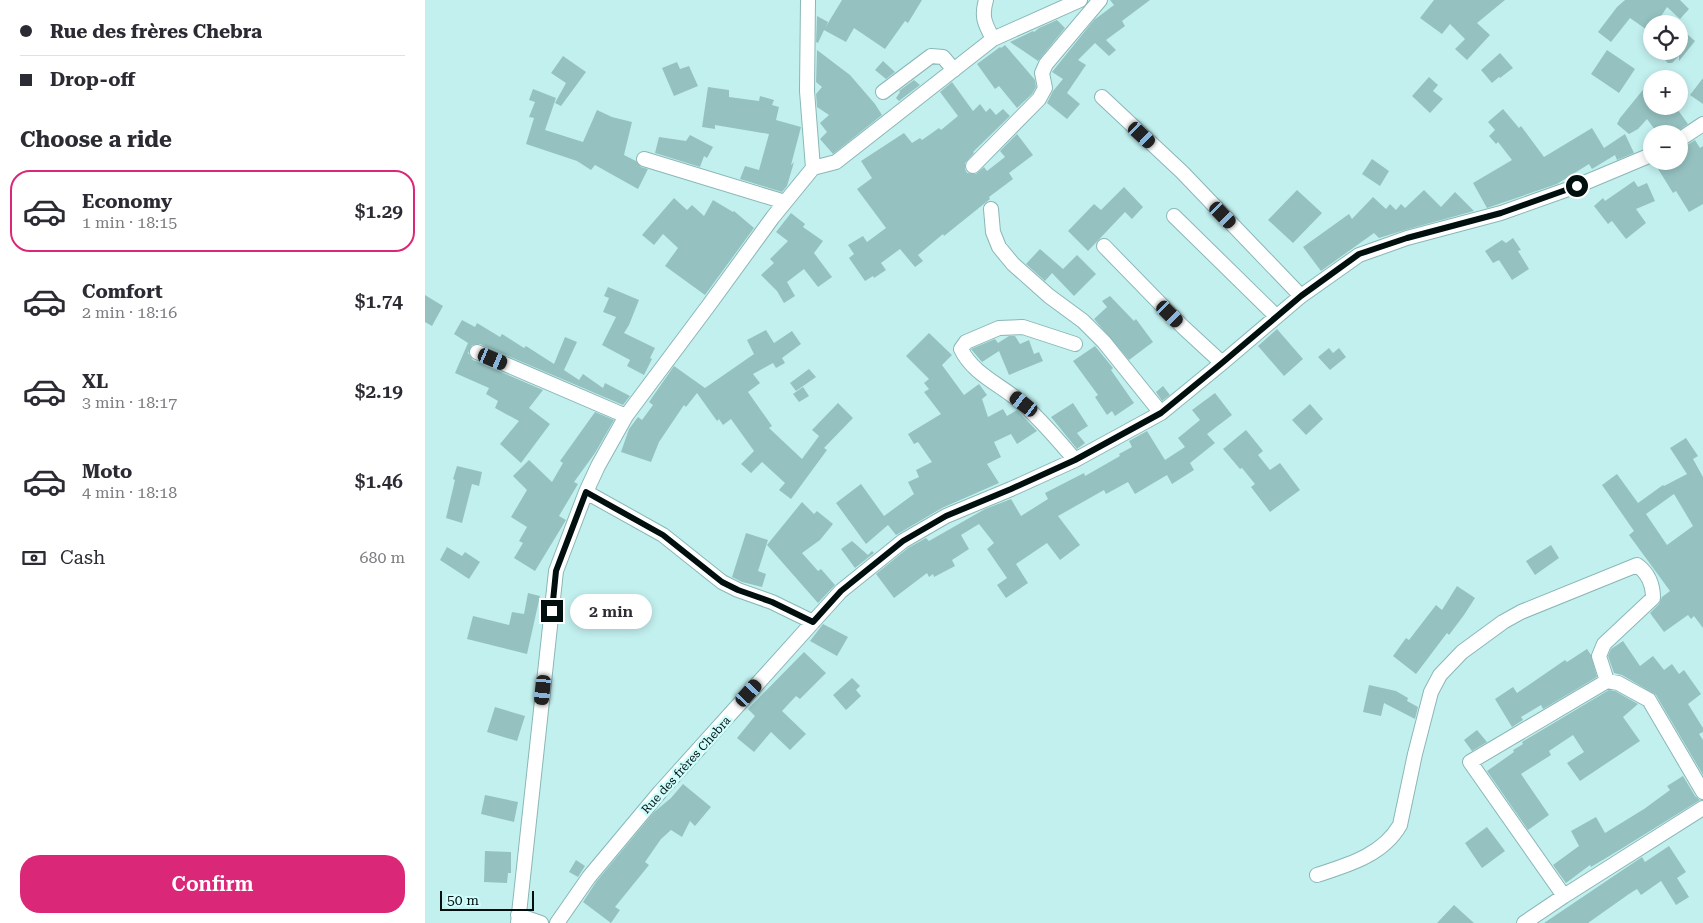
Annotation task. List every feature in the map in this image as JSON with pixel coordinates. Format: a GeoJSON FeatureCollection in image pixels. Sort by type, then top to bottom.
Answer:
{"type":"FeatureCollection","features":[{"type":"Feature","properties":{"kind":"street"},"geometry":{"type":"LineString","coordinates":[[808,0],[807,91],[813,168]]}},
{"type":"Feature","properties":{"kind":"street"},"geometry":{"type":"LineString","coordinates":[[985,0],[983,11],[985,25],[993,39]]}},
{"type":"Feature","properties":{"kind":"street"},"geometry":{"type":"LineString","coordinates":[[541,923],[518,919],[556,571],[586,492],[626,416],[785,202],[813,168],[835,162],[993,39],[1080,0]]}},
{"type":"Feature","properties":{"kind":"street"},"geometry":{"type":"LineString","coordinates":[[973,166],[1039,99],[1045,88],[1042,73],[1046,64],[1100,0]]}},
{"type":"Feature","properties":{"kind":"street"},"geometry":{"type":"LineString","coordinates":[[883,92],[931,56],[943,57],[954,70]]}},
{"type":"Feature","properties":{"kind":"street"},"geometry":{"type":"LineString","coordinates":[[1102,98],[1182,172],[1301,296]]}},
{"type":"Feature","properties":{"kind":"street"},"geometry":{"type":"LineString","coordinates":[[1688,134],[1703,124]]}},
{"type":"Feature","properties":{"kind":"street"},"geometry":{"type":"LineString","coordinates":[[644,158],[785,202]]}},
{"type":"Feature","properties":{"kind":"street","name":"Rue des frères Chebra"},"geometry":{"type":"LineString","coordinates":[[557,923],[589,876],[660,792],[841,591],[903,541],[946,516],[1075,460],[1161,413],[1276,316],[1359,254],[1407,238],[1501,213],[1577,186],[1643,158]]}},
{"type":"Feature","properties":{"kind":"street"},"geometry":{"type":"LineString","coordinates":[[991,210],[993,232],[999,247],[1013,264],[1041,290],[1083,321],[1104,342],[1161,413]]}},
{"type":"Feature","properties":{"kind":"street"},"geometry":{"type":"LineString","coordinates":[[1174,216],[1276,316]]}},
{"type":"Feature","properties":{"kind":"street"},"geometry":{"type":"LineString","coordinates":[[1104,246],[1183,327],[1222,363]]}},
{"type":"Feature","properties":{"kind":"street"},"geometry":{"type":"LineString","coordinates":[[1075,344],[1023,327],[999,328],[966,342],[961,349],[966,359],[977,370],[1024,404],[1075,460]]}},
{"type":"Feature","properties":{"kind":"street"},"geometry":{"type":"LineString","coordinates":[[477,352],[626,416]]}},
{"type":"Feature","properties":{"kind":"street"},"geometry":{"type":"LineString","coordinates":[[586,492],[663,535],[722,582],[772,602],[813,622]]}},
{"type":"Feature","properties":{"kind":"street"},"geometry":{"type":"LineString","coordinates":[[1317,875],[1343,867],[1379,849],[1394,836],[1400,825],[1415,754],[1431,692],[1440,675],[1462,652],[1503,622],[1521,612],[1637,565],[1646,572],[1653,589],[1653,598],[1604,644],[1599,656],[1607,681]]}},
{"type":"Feature","properties":{"kind":"street"},"geometry":{"type":"LineString","coordinates":[[1564,896],[1470,762],[1607,681],[1618,683],[1649,700],[1703,792]]}},
{"type":"Feature","properties":{"kind":"street"},"geometry":{"type":"LineString","coordinates":[[1524,923],[1703,808]]}},
{"type":"Feature","properties":{"kind":"building"},"geometry":{"type":"Polygon","coordinates":[[[842,0],[922,0],[908,23],[905,21],[885,49],[854,28],[846,42],[824,30],[818,43],[816,42],[817,16],[828,22],[825,28],[842,0]]]}},
{"type":"Feature","properties":{"kind":"building"},"geometry":{"type":"Polygon","coordinates":[[[1110,0],[1150,0],[1122,21],[1125,26],[1106,40],[1116,50],[1109,56],[1095,43],[1078,60],[1086,65],[1067,93],[1080,104],[1067,119],[1047,103],[1053,91],[1063,79],[1052,72],[1094,20],[1114,5],[1110,0]]]}},
{"type":"Feature","properties":{"kind":"building"},"geometry":{"type":"Polygon","coordinates":[[[1434,0],[1505,0],[1477,23],[1490,35],[1467,60],[1455,49],[1465,39],[1450,24],[1442,34],[1420,18],[1434,0]]]}},
{"type":"Feature","properties":{"kind":"building"},"geometry":{"type":"Polygon","coordinates":[[[1625,0],[1680,0],[1689,9],[1684,15],[1676,15],[1667,7],[1662,15],[1643,15],[1643,27],[1630,18],[1611,42],[1598,32],[1617,7],[1625,0]]]}},
{"type":"Feature","properties":{"kind":"building"},"geometry":{"type":"Polygon","coordinates":[[[1057,20],[1065,28],[1038,61],[1010,42],[1034,32],[1057,20]]]}},
{"type":"Feature","properties":{"kind":"building"},"geometry":{"type":"Polygon","coordinates":[[[1688,35],[1695,41],[1688,50],[1688,35]]]}},
{"type":"Feature","properties":{"kind":"building"},"geometry":{"type":"Polygon","coordinates":[[[1005,45],[1035,80],[1036,87],[1032,94],[1017,108],[999,86],[995,89],[977,64],[1005,45]]]}},
{"type":"Feature","properties":{"kind":"building"},"geometry":{"type":"Polygon","coordinates":[[[817,50],[850,75],[882,115],[833,154],[820,139],[827,132],[820,123],[829,115],[817,107],[816,94],[822,87],[816,82],[817,50]]]}},
{"type":"Feature","properties":{"kind":"building"},"geometry":{"type":"Polygon","coordinates":[[[1607,50],[1635,69],[1619,93],[1591,74],[1607,50]]]}},
{"type":"Feature","properties":{"kind":"building"},"geometry":{"type":"Polygon","coordinates":[[[1500,53],[1513,68],[1492,83],[1481,70],[1500,53]]]}},
{"type":"Feature","properties":{"kind":"building"},"geometry":{"type":"Polygon","coordinates":[[[563,56],[586,72],[561,106],[555,103],[566,83],[551,73],[563,56]]]}},
{"type":"Feature","properties":{"kind":"building"},"geometry":{"type":"Polygon","coordinates":[[[1665,60],[1675,60],[1672,63],[1668,63],[1665,60]]]}},
{"type":"Feature","properties":{"kind":"building"},"geometry":{"type":"Polygon","coordinates":[[[883,61],[895,72],[886,79],[875,70],[883,61]]]}},
{"type":"Feature","properties":{"kind":"building"},"geometry":{"type":"Polygon","coordinates":[[[677,62],[680,69],[689,66],[698,86],[674,96],[662,68],[677,62]]]}},
{"type":"Feature","properties":{"kind":"building"},"geometry":{"type":"Polygon","coordinates":[[[1429,77],[1438,85],[1433,91],[1443,99],[1430,113],[1412,96],[1429,77]]]}},
{"type":"Feature","properties":{"kind":"building"},"geometry":{"type":"Polygon","coordinates":[[[1703,78],[1703,104],[1690,95],[1703,78]]]}},
{"type":"Feature","properties":{"kind":"building"},"geometry":{"type":"Polygon","coordinates":[[[914,80],[920,85],[899,101],[896,98],[899,91],[914,80]]]}},
{"type":"Feature","properties":{"kind":"building"},"geometry":{"type":"Polygon","coordinates":[[[952,82],[973,111],[980,104],[986,112],[990,108],[996,115],[1003,109],[1010,116],[973,152],[965,163],[967,173],[976,174],[984,167],[987,171],[1005,157],[1000,151],[1017,134],[1033,155],[1009,173],[1013,179],[989,197],[990,199],[918,255],[923,261],[915,267],[900,249],[881,263],[886,270],[874,278],[873,276],[865,281],[849,258],[854,254],[848,245],[863,236],[867,242],[886,228],[857,189],[872,178],[861,161],[904,133],[912,143],[920,138],[922,140],[939,128],[941,130],[958,116],[940,92],[952,82]]]}},
{"type":"Feature","properties":{"kind":"building"},"geometry":{"type":"Polygon","coordinates":[[[708,87],[729,90],[729,97],[759,101],[760,96],[774,100],[772,105],[779,107],[776,120],[801,127],[787,186],[782,192],[740,179],[745,166],[759,170],[769,134],[715,125],[715,129],[702,127],[708,87]]]}},
{"type":"Feature","properties":{"kind":"building"},"geometry":{"type":"Polygon","coordinates":[[[533,89],[556,98],[545,130],[583,142],[597,110],[612,117],[632,122],[624,155],[636,161],[641,167],[648,169],[638,189],[595,165],[591,170],[577,161],[526,144],[534,118],[529,117],[535,102],[529,100],[533,89]]]}},
{"type":"Feature","properties":{"kind":"building"},"geometry":{"type":"Polygon","coordinates":[[[1643,90],[1643,115],[1682,115],[1688,124],[1651,125],[1647,119],[1638,129],[1629,134],[1617,124],[1643,90]]]}},
{"type":"Feature","properties":{"kind":"building"},"geometry":{"type":"Polygon","coordinates":[[[1503,109],[1519,128],[1521,126],[1544,157],[1592,128],[1604,148],[1625,134],[1634,153],[1617,160],[1615,155],[1592,169],[1589,164],[1557,184],[1487,208],[1473,183],[1512,160],[1498,142],[1496,144],[1489,136],[1495,130],[1488,122],[1503,109]]]}},
{"type":"Feature","properties":{"kind":"building"},"geometry":{"type":"Polygon","coordinates":[[[690,135],[713,147],[707,158],[704,156],[700,167],[655,153],[659,137],[686,141],[690,135]]]}},
{"type":"Feature","properties":{"kind":"building"},"geometry":{"type":"Polygon","coordinates":[[[1695,140],[1700,148],[1703,146],[1703,204],[1689,212],[1676,191],[1673,193],[1659,170],[1688,170],[1688,144],[1695,140]]]}},
{"type":"Feature","properties":{"kind":"building"},"geometry":{"type":"Polygon","coordinates":[[[1372,159],[1389,171],[1380,186],[1362,174],[1372,159]]]}},
{"type":"Feature","properties":{"kind":"building"},"geometry":{"type":"Polygon","coordinates":[[[1634,181],[1638,187],[1647,183],[1655,201],[1636,209],[1646,223],[1626,239],[1612,221],[1608,224],[1594,206],[1603,198],[1605,201],[1634,181]]]}},
{"type":"Feature","properties":{"kind":"building"},"geometry":{"type":"Polygon","coordinates":[[[1124,187],[1143,207],[1132,219],[1125,212],[1088,251],[1068,231],[1094,204],[1101,210],[1124,187]]]}},
{"type":"Feature","properties":{"kind":"building"},"geometry":{"type":"Polygon","coordinates":[[[1297,190],[1322,213],[1293,243],[1268,220],[1297,190]]]}},
{"type":"Feature","properties":{"kind":"building"},"geometry":{"type":"Polygon","coordinates":[[[1424,190],[1441,207],[1455,192],[1474,211],[1379,238],[1374,233],[1321,271],[1303,247],[1349,214],[1352,219],[1373,197],[1386,209],[1390,204],[1396,210],[1401,204],[1405,208],[1424,190]]]}},
{"type":"Feature","properties":{"kind":"building"},"geometry":{"type":"Polygon","coordinates":[[[674,198],[687,210],[692,205],[704,216],[713,200],[734,211],[754,228],[705,295],[665,266],[678,248],[663,234],[654,245],[642,235],[674,198]]]}},
{"type":"Feature","properties":{"kind":"building"},"geometry":{"type":"Polygon","coordinates":[[[791,213],[805,224],[803,227],[823,241],[814,253],[832,277],[818,287],[804,269],[787,282],[795,296],[784,303],[777,291],[761,275],[774,263],[770,259],[788,241],[776,232],[791,213]]]}},
{"type":"Feature","properties":{"kind":"building"},"geometry":{"type":"Polygon","coordinates":[[[1513,238],[1521,250],[1518,251],[1529,269],[1512,280],[1499,260],[1493,263],[1485,251],[1502,240],[1506,243],[1513,238]]]}},
{"type":"Feature","properties":{"kind":"building"},"geometry":{"type":"Polygon","coordinates":[[[1040,249],[1063,269],[1077,255],[1096,274],[1074,296],[1052,273],[1045,281],[1026,264],[1040,249]]]}},
{"type":"Feature","properties":{"kind":"building"},"geometry":{"type":"Polygon","coordinates":[[[608,287],[639,300],[624,333],[655,348],[644,375],[627,366],[630,360],[602,345],[616,317],[603,312],[609,298],[604,296],[608,287]]]}},
{"type":"Feature","properties":{"kind":"building"},"geometry":{"type":"Polygon","coordinates":[[[425,295],[443,306],[432,326],[425,322],[425,295]]]}},
{"type":"Feature","properties":{"kind":"building"},"geometry":{"type":"Polygon","coordinates":[[[1110,296],[1134,321],[1136,319],[1153,342],[1129,360],[1094,319],[1107,307],[1102,301],[1110,296]]]}},
{"type":"Feature","properties":{"kind":"building"},"geometry":{"type":"Polygon","coordinates":[[[462,320],[475,327],[477,323],[500,337],[502,334],[524,348],[526,346],[554,364],[565,337],[577,342],[564,370],[579,380],[583,374],[603,388],[605,383],[630,396],[623,405],[480,344],[472,345],[468,353],[473,360],[543,390],[529,408],[550,424],[521,463],[500,444],[519,421],[495,408],[498,401],[486,394],[489,388],[455,373],[468,343],[454,334],[462,320]]]}},
{"type":"Feature","properties":{"kind":"building"},"geometry":{"type":"Polygon","coordinates":[[[1277,329],[1303,359],[1284,376],[1258,346],[1277,329]]]}},
{"type":"Feature","properties":{"kind":"building"},"geometry":{"type":"Polygon","coordinates":[[[766,330],[774,343],[792,331],[801,344],[782,358],[785,363],[776,368],[773,363],[753,374],[760,383],[748,392],[772,426],[769,428],[802,459],[819,436],[812,430],[838,403],[853,418],[824,448],[827,450],[791,499],[779,490],[785,483],[762,462],[751,473],[741,464],[754,451],[731,419],[723,425],[719,419],[717,421],[697,393],[686,407],[684,405],[659,442],[651,462],[621,452],[629,429],[638,417],[642,420],[653,405],[649,402],[674,366],[705,388],[754,354],[747,340],[766,330]]]}},
{"type":"Feature","properties":{"kind":"building"},"geometry":{"type":"Polygon","coordinates":[[[929,333],[952,355],[942,365],[964,395],[979,384],[987,395],[982,399],[988,417],[1003,409],[1007,416],[1017,410],[1037,431],[1017,444],[1011,434],[994,442],[1001,457],[987,464],[999,483],[942,508],[896,535],[888,525],[866,544],[836,503],[861,484],[884,516],[914,494],[908,482],[919,477],[916,470],[932,462],[918,442],[914,444],[908,434],[941,414],[924,392],[929,389],[924,383],[929,379],[906,356],[929,333]]]}},
{"type":"Feature","properties":{"kind":"building"},"geometry":{"type":"Polygon","coordinates":[[[1009,336],[1015,336],[1020,344],[1029,340],[1034,354],[1039,352],[1043,361],[1009,375],[999,351],[982,362],[971,349],[995,339],[998,343],[1009,336]]]}},
{"type":"Feature","properties":{"kind":"building"},"geometry":{"type":"Polygon","coordinates":[[[1095,346],[1113,368],[1111,370],[1134,403],[1115,416],[1112,411],[1107,415],[1095,397],[1098,395],[1073,361],[1095,346]]]}},
{"type":"Feature","properties":{"kind":"building"},"geometry":{"type":"Polygon","coordinates":[[[1329,348],[1333,353],[1339,348],[1346,357],[1330,370],[1318,357],[1329,348]]]}},
{"type":"Feature","properties":{"kind":"building"},"geometry":{"type":"Polygon","coordinates":[[[809,369],[816,377],[796,391],[790,383],[809,369]]]}},
{"type":"Feature","properties":{"kind":"building"},"geometry":{"type":"Polygon","coordinates":[[[1163,386],[1170,395],[1162,401],[1156,392],[1163,386]]]}},
{"type":"Feature","properties":{"kind":"building"},"geometry":{"type":"Polygon","coordinates":[[[803,387],[809,396],[799,402],[793,394],[803,387]]]}},
{"type":"Feature","properties":{"kind":"building"},"geometry":{"type":"Polygon","coordinates":[[[1215,393],[1232,415],[1207,434],[1215,443],[1190,463],[1194,470],[1172,484],[1167,475],[1135,494],[1128,482],[1106,494],[1104,490],[1058,516],[1080,545],[1060,560],[1047,543],[1016,564],[1028,583],[1006,598],[997,585],[1007,578],[987,549],[994,543],[979,524],[961,535],[969,549],[952,560],[955,566],[934,577],[933,574],[929,577],[927,573],[894,598],[876,574],[908,548],[926,538],[929,541],[985,509],[1011,499],[1021,516],[1048,499],[1045,493],[1084,473],[1085,476],[1120,456],[1119,454],[1132,447],[1129,441],[1147,431],[1165,460],[1185,447],[1178,438],[1200,420],[1192,410],[1215,393]]]}},
{"type":"Feature","properties":{"kind":"building"},"geometry":{"type":"Polygon","coordinates":[[[1073,403],[1088,426],[1077,433],[1085,443],[1077,449],[1051,417],[1073,403]]]}},
{"type":"Feature","properties":{"kind":"building"},"geometry":{"type":"Polygon","coordinates":[[[1310,404],[1323,419],[1306,435],[1292,420],[1310,404]]]}},
{"type":"Feature","properties":{"kind":"building"},"geometry":{"type":"Polygon","coordinates":[[[595,412],[614,420],[595,453],[574,482],[578,484],[559,516],[566,520],[535,571],[514,558],[523,543],[519,541],[527,527],[511,517],[527,490],[513,476],[529,460],[552,482],[563,463],[560,461],[595,412]]]}},
{"type":"Feature","properties":{"kind":"building"},"geometry":{"type":"Polygon","coordinates":[[[1246,430],[1263,451],[1258,455],[1270,470],[1280,463],[1300,490],[1270,512],[1251,487],[1255,484],[1223,449],[1246,430]]]}},
{"type":"Feature","properties":{"kind":"building"},"geometry":{"type":"Polygon","coordinates":[[[1686,438],[1698,456],[1693,459],[1703,477],[1703,628],[1694,616],[1691,619],[1688,615],[1664,632],[1650,613],[1659,604],[1662,597],[1670,591],[1629,535],[1634,531],[1602,485],[1617,474],[1638,503],[1663,485],[1687,474],[1670,448],[1686,438]],[[1674,494],[1646,514],[1667,545],[1693,526],[1674,494]]]}},
{"type":"Feature","properties":{"kind":"building"},"geometry":{"type":"Polygon","coordinates":[[[457,466],[482,472],[479,486],[472,484],[462,523],[446,518],[457,466]]]}},
{"type":"Feature","properties":{"kind":"building"},"geometry":{"type":"Polygon","coordinates":[[[802,502],[814,514],[817,511],[833,524],[820,540],[802,553],[818,571],[821,569],[835,585],[818,603],[767,545],[802,502]]]}},
{"type":"Feature","properties":{"kind":"building"},"geometry":{"type":"Polygon","coordinates":[[[746,533],[768,540],[758,571],[766,574],[762,587],[742,582],[732,577],[746,533]]]}},
{"type":"Feature","properties":{"kind":"building"},"geometry":{"type":"Polygon","coordinates":[[[852,541],[868,555],[872,551],[874,553],[855,568],[841,549],[852,541]]]}},
{"type":"Feature","properties":{"kind":"building"},"geometry":{"type":"Polygon","coordinates":[[[1551,545],[1559,558],[1535,575],[1526,561],[1551,545]]]}},
{"type":"Feature","properties":{"kind":"building"},"geometry":{"type":"Polygon","coordinates":[[[447,547],[462,556],[465,552],[480,562],[469,579],[440,560],[447,547]]]}},
{"type":"Feature","properties":{"kind":"building"},"geometry":{"type":"Polygon","coordinates":[[[1457,586],[1475,598],[1449,635],[1447,633],[1416,674],[1393,656],[1406,638],[1409,640],[1436,605],[1442,610],[1457,586]]]}},
{"type":"Feature","properties":{"kind":"building"},"geometry":{"type":"Polygon","coordinates":[[[528,593],[540,596],[527,654],[467,639],[473,616],[509,625],[512,612],[524,614],[528,593]]]}},
{"type":"Feature","properties":{"kind":"building"},"geometry":{"type":"Polygon","coordinates":[[[823,624],[848,637],[837,656],[810,641],[823,624]]]}},
{"type":"Feature","properties":{"kind":"building"},"geometry":{"type":"Polygon","coordinates":[[[1623,641],[1640,666],[1653,656],[1664,670],[1672,664],[1679,674],[1684,670],[1701,694],[1688,704],[1703,728],[1703,732],[1699,734],[1703,740],[1703,775],[1656,695],[1622,675],[1614,673],[1608,656],[1611,649],[1623,641]]]}},
{"type":"Feature","properties":{"kind":"building"},"geometry":{"type":"Polygon","coordinates":[[[1587,649],[1591,655],[1597,677],[1543,709],[1541,705],[1521,717],[1523,720],[1512,727],[1495,699],[1513,687],[1517,693],[1565,660],[1567,662],[1587,649]]]}},
{"type":"Feature","properties":{"kind":"building"},"geometry":{"type":"Polygon","coordinates":[[[804,652],[826,673],[800,699],[796,696],[782,711],[806,734],[790,750],[771,732],[754,752],[737,738],[755,716],[748,709],[804,652]]]}},
{"type":"Feature","properties":{"kind":"building"},"geometry":{"type":"Polygon","coordinates":[[[852,678],[860,686],[856,690],[861,696],[846,710],[833,695],[852,678]]]}},
{"type":"Feature","properties":{"kind":"building"},"geometry":{"type":"Polygon","coordinates":[[[1369,685],[1396,691],[1408,698],[1407,701],[1418,707],[1415,719],[1384,703],[1381,716],[1363,712],[1369,685]]]}},
{"type":"Feature","properties":{"kind":"building"},"geometry":{"type":"Polygon","coordinates":[[[1609,690],[1615,691],[1638,704],[1623,717],[1640,741],[1580,781],[1567,763],[1584,752],[1573,735],[1549,751],[1551,755],[1521,774],[1549,815],[1528,830],[1487,771],[1514,752],[1513,750],[1523,744],[1522,742],[1609,690]]]}},
{"type":"Feature","properties":{"kind":"building"},"geometry":{"type":"Polygon","coordinates":[[[495,707],[525,716],[517,741],[487,732],[495,707]]]}},
{"type":"Feature","properties":{"kind":"building"},"geometry":{"type":"Polygon","coordinates":[[[1477,730],[1487,742],[1472,751],[1464,740],[1477,730]]]}},
{"type":"Feature","properties":{"kind":"building"},"geometry":{"type":"Polygon","coordinates":[[[1683,776],[1695,796],[1700,800],[1591,867],[1590,865],[1566,883],[1553,865],[1579,846],[1571,831],[1596,817],[1605,833],[1644,809],[1670,790],[1667,786],[1683,776]]]}},
{"type":"Feature","properties":{"kind":"building"},"geometry":{"type":"Polygon","coordinates":[[[683,784],[711,807],[695,826],[690,821],[682,837],[671,830],[661,839],[645,862],[649,865],[615,907],[620,910],[611,923],[583,902],[596,882],[654,812],[671,798],[683,784]]]}},
{"type":"Feature","properties":{"kind":"building"},"geometry":{"type":"Polygon","coordinates":[[[485,795],[518,802],[514,822],[481,814],[485,795]]]}},
{"type":"Feature","properties":{"kind":"building"},"geometry":{"type":"Polygon","coordinates":[[[1487,827],[1505,851],[1482,868],[1465,843],[1487,827]]]}},
{"type":"Feature","properties":{"kind":"building"},"geometry":{"type":"Polygon","coordinates":[[[1669,846],[1686,872],[1677,878],[1689,897],[1676,905],[1661,881],[1641,895],[1637,889],[1588,923],[1544,923],[1642,857],[1645,862],[1669,846]]]}},
{"type":"Feature","properties":{"kind":"building"},"geometry":{"type":"Polygon","coordinates":[[[485,851],[511,852],[511,873],[508,873],[507,883],[484,882],[485,851]]]}},
{"type":"Feature","properties":{"kind":"building"},"geometry":{"type":"Polygon","coordinates":[[[576,860],[585,866],[578,877],[569,872],[576,860]]]}},
{"type":"Feature","properties":{"kind":"building"},"geometry":{"type":"Polygon","coordinates":[[[1454,905],[1474,923],[1437,923],[1454,905]]]}},
{"type":"Feature","properties":{"kind":"route"},"geometry":{"type":"LineString","coordinates":[[552,611],[556,571],[586,492],[663,535],[722,582],[772,602],[813,622],[841,591],[903,541],[946,516],[1075,460],[1161,413],[1276,316],[1359,254],[1407,238],[1501,213],[1577,186]]}}]}
